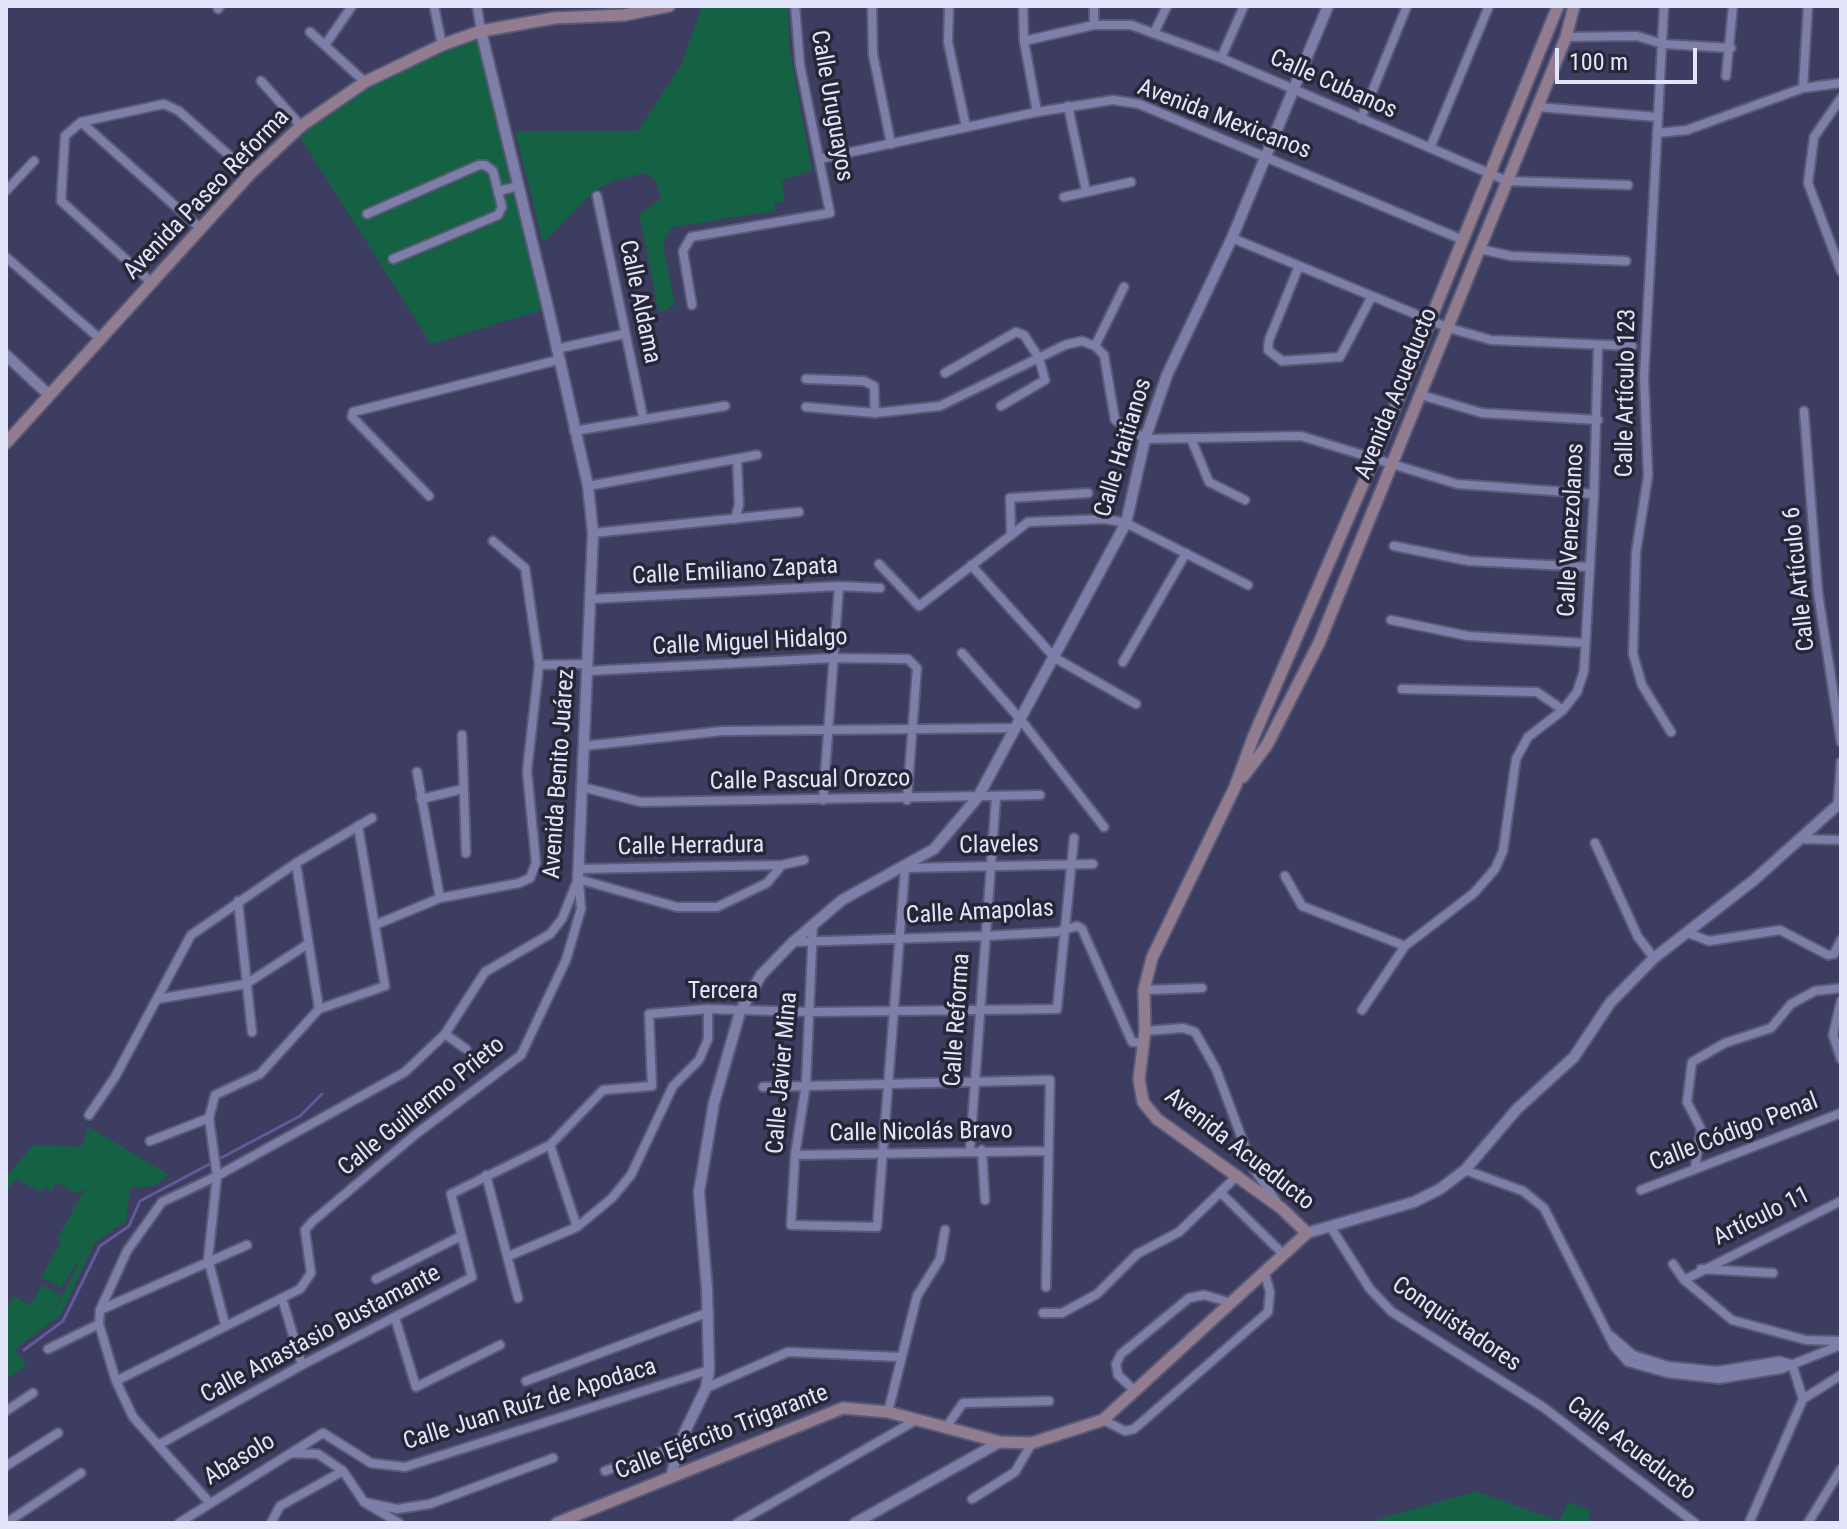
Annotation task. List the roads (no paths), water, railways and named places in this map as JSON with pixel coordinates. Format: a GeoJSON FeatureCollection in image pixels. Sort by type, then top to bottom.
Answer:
{"type":"FeatureCollection","features":[{"type":"Feature","properties":{"kind":"main road","name":"Avenida Paseo Reforma"},"geometry":{"type":"LineString","coordinates":[[6,443],[250,174],[301,126],[365,82],[442,45],[553,12],[624,11],[669,6]]}},
{"type":"Feature","properties":{"kind":"main road","name":"Avenida Acueducto"},"geometry":{"type":"LineString","coordinates":[[1307,1233],[1281,1208],[1238,1175],[1157,1119],[1143,1102],[1139,1079],[1144,1037],[1144,990],[1152,958],[1235,787],[1253,738],[1375,456],[1558,6]]}},
{"type":"Feature","properties":{"kind":"main road","name":"Avenida Acueducto"},"geometry":{"type":"LineString","coordinates":[[1235,787],[1267,745],[1319,643],[1538,107],[1566,37],[1574,6]]}},
{"type":"Feature","properties":{"kind":"main road","name":"Calle Ejército Trigarante"},"geometry":{"type":"LineString","coordinates":[[557,1523],[672,1474],[843,1408],[888,1412],[1000,1442],[1032,1443],[1103,1420],[1307,1233]]}},
{"type":"Feature","properties":{"kind":"street"},"geometry":{"type":"LineString","coordinates":[[325,45],[352,6]]}},
{"type":"Feature","properties":{"kind":"street"},"geometry":{"type":"LineString","coordinates":[[434,6],[442,45]]}},
{"type":"Feature","properties":{"kind":"street"},"geometry":{"type":"LineString","coordinates":[[477,6],[481,31]]}},
{"type":"Feature","properties":{"kind":"street","name":"Calle Uruguayos"},"geometry":{"type":"LineString","coordinates":[[692,305],[683,251],[691,237],[830,213],[800,65],[795,6]]}},
{"type":"Feature","properties":{"kind":"street"},"geometry":{"type":"LineString","coordinates":[[872,6],[873,54],[891,144]]}},
{"type":"Feature","properties":{"kind":"street"},"geometry":{"type":"LineString","coordinates":[[949,6],[948,42],[966,127]]}},
{"type":"Feature","properties":{"kind":"street"},"geometry":{"type":"LineString","coordinates":[[1023,6],[1024,41],[1037,112]]}},
{"type":"Feature","properties":{"kind":"street"},"geometry":{"type":"LineString","coordinates":[[1094,6],[1094,25]]}},
{"type":"Feature","properties":{"kind":"street"},"geometry":{"type":"LineString","coordinates":[[1155,31],[1167,6]]}},
{"type":"Feature","properties":{"kind":"street"},"geometry":{"type":"LineString","coordinates":[[1221,58],[1244,6]]}},
{"type":"Feature","properties":{"kind":"street","name":"Calle Haitianos"},"geometry":{"type":"LineString","coordinates":[[672,1474],[678,1446],[706,1388],[709,1370],[709,1312],[699,1192],[714,1103],[740,1012],[761,975],[793,942],[842,900],[905,868],[934,849],[978,797],[1126,523],[1145,439],[1167,375],[1232,238],[1328,6]]}},
{"type":"Feature","properties":{"kind":"street"},"geometry":{"type":"LineString","coordinates":[[1361,119],[1407,6]]}},
{"type":"Feature","properties":{"kind":"street"},"geometry":{"type":"LineString","coordinates":[[1430,148],[1489,6]]}},
{"type":"Feature","properties":{"kind":"street","name":"Calle Artículo 123"},"geometry":{"type":"LineString","coordinates":[[1664,6],[1644,377],[1648,476],[1636,552],[1633,654],[1642,685],[1671,732]]}},
{"type":"Feature","properties":{"kind":"street"},"geometry":{"type":"LineString","coordinates":[[1726,76],[1733,6]]}},
{"type":"Feature","properties":{"kind":"street"},"geometry":{"type":"LineString","coordinates":[[1803,88],[1808,6]]}},
{"type":"Feature","properties":{"kind":"street","name":"Calle Cubanos"},"geometry":{"type":"LineString","coordinates":[[1024,41],[1094,25],[1131,25],[1155,31],[1221,58],[1507,181],[1628,185]]}},
{"type":"Feature","properties":{"kind":"street","name":"Avenida Benito Juárez"},"geometry":{"type":"LineString","coordinates":[[209,1502],[133,1417],[116,1381],[99,1324],[100,1310],[127,1251],[162,1202],[217,1176],[405,1072],[445,1034],[485,972],[550,934],[562,919],[578,874],[593,533],[588,486],[481,31]]}},
{"type":"Feature","properties":{"kind":"street"},"geometry":{"type":"LineString","coordinates":[[310,32],[365,82]]}},
{"type":"Feature","properties":{"kind":"street"},"geometry":{"type":"LineString","coordinates":[[1566,37],[1637,36],[1663,44],[1731,48]]}},
{"type":"Feature","properties":{"kind":"street"},"geometry":{"type":"LineString","coordinates":[[261,81],[301,126]]}},
{"type":"Feature","properties":{"kind":"street"},"geometry":{"type":"LineString","coordinates":[[1657,133],[1687,130],[1803,88],[1841,83]]}},
{"type":"Feature","properties":{"kind":"street"},"geometry":{"type":"LineString","coordinates":[[1841,98],[1814,137],[1808,183],[1841,271]]}},
{"type":"Feature","properties":{"kind":"street","name":"Avenida Mexicanos"},"geometry":{"type":"LineString","coordinates":[[819,159],[1037,112],[1113,100],[1139,104],[1463,240]]}},
{"type":"Feature","properties":{"kind":"street"},"geometry":{"type":"LineString","coordinates":[[152,283],[61,201],[65,136],[81,122],[164,104],[179,111],[250,174]]}},
{"type":"Feature","properties":{"kind":"street"},"geometry":{"type":"LineString","coordinates":[[1068,106],[1086,191]]}},
{"type":"Feature","properties":{"kind":"street"},"geometry":{"type":"LineString","coordinates":[[1538,107],[1657,117]]}},
{"type":"Feature","properties":{"kind":"street"},"geometry":{"type":"LineString","coordinates":[[81,122],[200,228]]}},
{"type":"Feature","properties":{"kind":"street"},"geometry":{"type":"LineString","coordinates":[[6,191],[34,161]]}},
{"type":"Feature","properties":{"kind":"street"},"geometry":{"type":"LineString","coordinates":[[367,214],[479,165],[493,171],[502,207],[498,215],[393,259]]}},
{"type":"Feature","properties":{"kind":"street"},"geometry":{"type":"LineString","coordinates":[[1064,197],[1131,182]]}},
{"type":"Feature","properties":{"kind":"street"},"geometry":{"type":"LineString","coordinates":[[498,191],[519,186]]}},
{"type":"Feature","properties":{"kind":"street","name":"Calle Aldama"},"geometry":{"type":"LineString","coordinates":[[597,196],[643,417]]}},
{"type":"Feature","properties":{"kind":"street"},"geometry":{"type":"LineString","coordinates":[[1232,238],[1431,321],[1491,340],[1598,347],[1632,346]]}},
{"type":"Feature","properties":{"kind":"street"},"geometry":{"type":"LineString","coordinates":[[1480,249],[1511,256],[1626,261]]}},
{"type":"Feature","properties":{"kind":"street"},"geometry":{"type":"LineString","coordinates":[[6,257],[99,338]]}},
{"type":"Feature","properties":{"kind":"street"},"geometry":{"type":"LineString","coordinates":[[1299,266],[1269,340],[1268,350],[1282,361],[1340,357],[1372,296]]}},
{"type":"Feature","properties":{"kind":"street"},"geometry":{"type":"LineString","coordinates":[[1095,346],[1124,287]]}},
{"type":"Feature","properties":{"kind":"street"},"geometry":{"type":"LineString","coordinates":[[945,373],[1016,332],[1024,335],[1039,358],[1045,380],[1001,406]]}},
{"type":"Feature","properties":{"kind":"street"},"geometry":{"type":"LineString","coordinates":[[429,496],[352,417],[353,412],[624,334]]}},
{"type":"Feature","properties":{"kind":"street"},"geometry":{"type":"LineString","coordinates":[[806,407],[875,413],[940,406],[1065,345],[1082,341],[1095,346],[1104,355],[1108,368],[1110,406],[1115,420],[1145,439],[1192,441],[1301,436],[1375,456],[1457,484],[1594,494]]}},
{"type":"Feature","properties":{"kind":"street","name":"Calle Venezolanos"},"geometry":{"type":"LineString","coordinates":[[1362,1010],[1405,946],[1474,893],[1495,869],[1503,851],[1516,759],[1528,737],[1563,710],[1577,692],[1584,671],[1598,420],[1598,347]]}},
{"type":"Feature","properties":{"kind":"street"},"geometry":{"type":"LineString","coordinates":[[6,355],[49,395]]}},
{"type":"Feature","properties":{"kind":"street"},"geometry":{"type":"LineString","coordinates":[[806,379],[864,381],[874,386],[875,413]]}},
{"type":"Feature","properties":{"kind":"street"},"geometry":{"type":"LineString","coordinates":[[1421,395],[1482,413],[1598,420]]}},
{"type":"Feature","properties":{"kind":"street"},"geometry":{"type":"LineString","coordinates":[[574,431],[643,417],[725,406]]}},
{"type":"Feature","properties":{"kind":"street","name":"Calle Artículo 6"},"geometry":{"type":"LineString","coordinates":[[1804,411],[1818,593],[1841,742]]}},
{"type":"Feature","properties":{"kind":"street"},"geometry":{"type":"LineString","coordinates":[[1192,441],[1209,482],[1245,500]]}},
{"type":"Feature","properties":{"kind":"street"},"geometry":{"type":"LineString","coordinates":[[588,486],[757,455]]}},
{"type":"Feature","properties":{"kind":"street"},"geometry":{"type":"LineString","coordinates":[[735,519],[739,505],[737,459]]}},
{"type":"Feature","properties":{"kind":"street"},"geometry":{"type":"LineString","coordinates":[[1011,533],[1010,498],[1088,493]]}},
{"type":"Feature","properties":{"kind":"street"},"geometry":{"type":"LineString","coordinates":[[593,533],[799,512]]}},
{"type":"Feature","properties":{"kind":"street"},"geometry":{"type":"LineString","coordinates":[[879,564],[919,606],[1028,522],[1105,519],[1126,523],[1248,585]]}},
{"type":"Feature","properties":{"kind":"street"},"geometry":{"type":"LineString","coordinates":[[375,925],[440,898],[530,878],[536,863],[527,771],[539,665],[525,568],[493,541]]}},
{"type":"Feature","properties":{"kind":"street"},"geometry":{"type":"LineString","coordinates":[[1394,546],[1469,561],[1588,567]]}},
{"type":"Feature","properties":{"kind":"street"},"geometry":{"type":"LineString","coordinates":[[1123,662],[1186,553]]}},
{"type":"Feature","properties":{"kind":"street"},"geometry":{"type":"LineString","coordinates":[[971,565],[1055,658],[1136,704]]}},
{"type":"Feature","properties":{"kind":"street"},"geometry":{"type":"LineString","coordinates":[[823,800],[839,586]]}},
{"type":"Feature","properties":{"kind":"street","name":"Calle Emiliano Zapata"},"geometry":{"type":"LineString","coordinates":[[591,599],[839,586],[880,588]]}},
{"type":"Feature","properties":{"kind":"street"},"geometry":{"type":"LineString","coordinates":[[1391,620],[1468,636],[1585,643]]}},
{"type":"Feature","properties":{"kind":"street"},"geometry":{"type":"LineString","coordinates":[[962,653],[1104,827]]}},
{"type":"Feature","properties":{"kind":"street","name":"Calle Miguel Hidalgo"},"geometry":{"type":"LineString","coordinates":[[539,665],[587,667],[833,658],[914,662],[917,668],[913,729]]}},
{"type":"Feature","properties":{"kind":"street"},"geometry":{"type":"LineString","coordinates":[[1402,689],[1537,692],[1563,710]]}},
{"type":"Feature","properties":{"kind":"street"},"geometry":{"type":"LineString","coordinates":[[584,746],[722,731],[913,729],[1018,724]]}},
{"type":"Feature","properties":{"kind":"street"},"geometry":{"type":"LineString","coordinates":[[907,800],[913,729]]}},
{"type":"Feature","properties":{"kind":"street"},"geometry":{"type":"LineString","coordinates":[[462,735],[466,853]]}},
{"type":"Feature","properties":{"kind":"street"},"geometry":{"type":"LineString","coordinates":[[1307,1233],[1414,1202],[1440,1189],[1465,1170],[1517,1109],[1574,1057],[1610,1003],[1654,958],[1688,933],[1840,802],[1841,762]]}},
{"type":"Feature","properties":{"kind":"street"},"geometry":{"type":"LineString","coordinates":[[417,772],[440,898]]}},
{"type":"Feature","properties":{"kind":"street","name":"Calle Pascual Orozco"},"geometry":{"type":"LineString","coordinates":[[582,787],[641,802],[907,800],[1040,795]]}},
{"type":"Feature","properties":{"kind":"street"},"geometry":{"type":"LineString","coordinates":[[421,799],[463,789]]}},
{"type":"Feature","properties":{"kind":"street","name":"Calle Reforma"},"geometry":{"type":"LineString","coordinates":[[970,1150],[996,797]]}},
{"type":"Feature","properties":{"kind":"street"},"geometry":{"type":"LineString","coordinates":[[89,1115],[115,1077],[191,935],[296,863],[372,818]]}},
{"type":"Feature","properties":{"kind":"street"},"geometry":{"type":"LineString","coordinates":[[225,1324],[208,1259],[217,1176],[209,1118],[215,1095],[260,1074],[319,1009],[385,986],[358,826]]}},
{"type":"Feature","properties":{"kind":"street"},"geometry":{"type":"LineString","coordinates":[[978,1009],[1057,1009],[1074,838]]}},
{"type":"Feature","properties":{"kind":"street"},"geometry":{"type":"LineString","coordinates":[[1799,839],[1841,840]]}},
{"type":"Feature","properties":{"kind":"street"},"geometry":{"type":"LineString","coordinates":[[1595,843],[1638,937],[1654,958]]}},
{"type":"Feature","properties":{"kind":"street","name":"Calle Herradura"},"geometry":{"type":"LineString","coordinates":[[578,874],[782,865],[804,860]]}},
{"type":"Feature","properties":{"kind":"street"},"geometry":{"type":"LineString","coordinates":[[296,863],[319,1009]]}},
{"type":"Feature","properties":{"kind":"street","name":"Claveles"},"geometry":{"type":"LineString","coordinates":[[905,868],[1093,864]]}},
{"type":"Feature","properties":{"kind":"street"},"geometry":{"type":"LineString","coordinates":[[578,874],[677,907],[717,907],[767,883],[782,865]]}},
{"type":"Feature","properties":{"kind":"street"},"geometry":{"type":"LineString","coordinates":[[881,1153],[905,868]]}},
{"type":"Feature","properties":{"kind":"street","name":"Calle Guillermo Prieto"},"geometry":{"type":"LineString","coordinates":[[116,1381],[300,1289],[311,1273],[305,1230],[313,1221],[416,1134],[521,1055],[566,960],[581,909],[578,874]]}},
{"type":"Feature","properties":{"kind":"street"},"geometry":{"type":"LineString","coordinates":[[1285,876],[1302,906],[1405,946]]}},
{"type":"Feature","properties":{"kind":"street"},"geometry":{"type":"LineString","coordinates":[[238,901],[252,1032]]}},
{"type":"Feature","properties":{"kind":"street","name":"Calle Javier Mina"},"geometry":{"type":"LineString","coordinates":[[813,925],[806,1084],[795,1155],[791,1225],[877,1227],[881,1153]]}},
{"type":"Feature","properties":{"kind":"street","name":"Calle Amapolas"},"geometry":{"type":"LineString","coordinates":[[793,942],[984,936],[1072,926],[1082,929],[1132,1042],[1144,1037]]}},
{"type":"Feature","properties":{"kind":"street"},"geometry":{"type":"LineString","coordinates":[[1688,933],[1709,941],[1780,930],[1828,955],[1834,954],[1841,940]]}},
{"type":"Feature","properties":{"kind":"street"},"geometry":{"type":"LineString","coordinates":[[157,999],[246,984],[308,944]]}},
{"type":"Feature","properties":{"kind":"street"},"geometry":{"type":"LineString","coordinates":[[1144,990],[1202,988]]}},
{"type":"Feature","properties":{"kind":"street"},"geometry":{"type":"LineString","coordinates":[[1695,1168],[1701,1129],[1687,1102],[1692,1062],[1725,1043],[1771,1028],[1791,1004],[1815,991],[1841,988]]}},
{"type":"Feature","properties":{"kind":"street"},"geometry":{"type":"LineString","coordinates":[[1841,1001],[1833,1035],[1841,1059]]}},
{"type":"Feature","properties":{"kind":"street"},"geometry":{"type":"LineString","coordinates":[[509,1256],[577,1227],[612,1198],[631,1175],[673,1086],[699,1060],[708,1039],[708,1009]]}},
{"type":"Feature","properties":{"kind":"street","name":"Tercera"},"geometry":{"type":"LineString","coordinates":[[652,1086],[649,1014],[708,1009],[810,1012],[978,1009]]}},
{"type":"Feature","properties":{"kind":"street"},"geometry":{"type":"LineString","coordinates":[[1144,1037],[1183,1028],[1195,1032],[1216,1069],[1253,1168],[1281,1208]]}},
{"type":"Feature","properties":{"kind":"street"},"geometry":{"type":"LineString","coordinates":[[445,1034],[466,1049]]}},
{"type":"Feature","properties":{"kind":"street"},"geometry":{"type":"LineString","coordinates":[[763,1087],[1050,1080],[1046,1287]]}},
{"type":"Feature","properties":{"kind":"street","name":"Calle Anastasio Bustamante"},"geometry":{"type":"LineString","coordinates":[[160,1444],[302,1365],[472,1277],[451,1194],[550,1145],[603,1090],[652,1086]]}},
{"type":"Feature","properties":{"kind":"street","name":"Calle Código Penal"},"geometry":{"type":"LineString","coordinates":[[1641,1190],[1841,1113]]}},
{"type":"Feature","properties":{"kind":"street"},"geometry":{"type":"LineString","coordinates":[[150,1141],[209,1118]]}},
{"type":"Feature","properties":{"kind":"street"},"geometry":{"type":"LineString","coordinates":[[550,1145],[577,1227]]}},
{"type":"Feature","properties":{"kind":"street"},"geometry":{"type":"LineString","coordinates":[[982,1150],[985,1200]]}},
{"type":"Feature","properties":{"kind":"street","name":"Calle Nicolás Bravo"},"geometry":{"type":"LineString","coordinates":[[795,1155],[1048,1151]]}},
{"type":"Feature","properties":{"kind":"street"},"geometry":{"type":"LineString","coordinates":[[1465,1170],[1523,1191],[1544,1208],[1621,1357],[1719,1379],[1792,1364],[1841,1343]]}},
{"type":"Feature","properties":{"kind":"street"},"geometry":{"type":"LineString","coordinates":[[486,1175],[518,1298]]}},
{"type":"Feature","properties":{"kind":"street"},"geometry":{"type":"LineString","coordinates":[[1043,1313],[1062,1313],[1097,1294],[1137,1254],[1179,1232],[1238,1175]]}},
{"type":"Feature","properties":{"kind":"street"},"geometry":{"type":"LineString","coordinates":[[1220,1192],[1284,1255]]}},
{"type":"Feature","properties":{"kind":"street","name":"Artículo 11"},"geometry":{"type":"LineString","coordinates":[[1684,1280],[1700,1269],[1841,1201]]}},
{"type":"Feature","properties":{"kind":"street","name":"Conquistadores"},"geometry":{"type":"LineString","coordinates":[[1330,1226],[1370,1289],[1392,1312],[1543,1407]]}},
{"type":"Feature","properties":{"kind":"street"},"geometry":{"type":"LineString","coordinates":[[888,1412],[899,1357],[917,1296],[940,1259],[945,1230]]}},
{"type":"Feature","properties":{"kind":"street"},"geometry":{"type":"LineString","coordinates":[[376,1279],[461,1236]]}},
{"type":"Feature","properties":{"kind":"street"},"geometry":{"type":"LineString","coordinates":[[100,1310],[208,1259],[247,1245]]}},
{"type":"Feature","properties":{"kind":"street"},"geometry":{"type":"LineString","coordinates":[[1673,1264],[1684,1280],[1732,1320],[1806,1340],[1841,1343]]}},
{"type":"Feature","properties":{"kind":"street","name":"Artículo 11"},"geometry":{"type":"LineString","coordinates":[[1700,1269],[1773,1273]]}},
{"type":"Feature","properties":{"kind":"street"},"geometry":{"type":"LineString","coordinates":[[1103,1420],[1125,1431],[1134,1429],[1268,1312],[1270,1292],[1265,1274]]}},
{"type":"Feature","properties":{"kind":"street"},"geometry":{"type":"LineString","coordinates":[[1135,1391],[1118,1375],[1116,1364],[1121,1354],[1189,1298],[1204,1295],[1232,1303]]}},
{"type":"Feature","properties":{"kind":"street"},"geometry":{"type":"LineString","coordinates":[[282,1298],[302,1365]]}},
{"type":"Feature","properties":{"kind":"street"},"geometry":{"type":"LineString","coordinates":[[526,1381],[709,1312]]}},
{"type":"Feature","properties":{"kind":"street"},"geometry":{"type":"LineString","coordinates":[[395,1318],[416,1387],[500,1345]]}},
{"type":"Feature","properties":{"kind":"street"},"geometry":{"type":"LineString","coordinates":[[48,1349],[99,1324]]}},
{"type":"Feature","properties":{"kind":"street"},"geometry":{"type":"LineString","coordinates":[[706,1388],[788,1352],[899,1357]]}},
{"type":"Feature","properties":{"kind":"street"},"geometry":{"type":"LineString","coordinates":[[1792,1364],[1803,1399]]}},
{"type":"Feature","properties":{"kind":"street","name":"Calle Juan Ruíz de Apodaca"},"geometry":{"type":"LineString","coordinates":[[323,1433],[371,1463],[405,1467],[709,1370]]}},
{"type":"Feature","properties":{"kind":"street"},"geometry":{"type":"LineString","coordinates":[[1749,1523],[1803,1399],[1841,1375]]}},
{"type":"Feature","properties":{"kind":"street"},"geometry":{"type":"LineString","coordinates":[[6,1411],[33,1393]]}},
{"type":"Feature","properties":{"kind":"street"},"geometry":{"type":"LineString","coordinates":[[947,1426],[963,1403],[1049,1401]]}},
{"type":"Feature","properties":{"kind":"street","name":"Calle Acueducto"},"geometry":{"type":"LineString","coordinates":[[1543,1407],[1695,1523]]}},
{"type":"Feature","properties":{"kind":"street"},"geometry":{"type":"LineString","coordinates":[[737,1523],[918,1419]]}},
{"type":"Feature","properties":{"kind":"street"},"geometry":{"type":"LineString","coordinates":[[6,1466],[58,1433]]}},
{"type":"Feature","properties":{"kind":"street","name":"Abasolo"},"geometry":{"type":"LineString","coordinates":[[179,1523],[323,1433]]}},
{"type":"Feature","properties":{"kind":"street"},"geometry":{"type":"LineString","coordinates":[[855,1523],[1000,1442]]}},
{"type":"Feature","properties":{"kind":"street"},"geometry":{"type":"LineString","coordinates":[[972,1499],[1015,1472],[1032,1443]]}},
{"type":"Feature","properties":{"kind":"street"},"geometry":{"type":"LineString","coordinates":[[605,1471],[678,1446]]}},
{"type":"Feature","properties":{"kind":"street"},"geometry":{"type":"LineString","coordinates":[[291,1453],[318,1454],[343,1471],[364,1502],[399,1523]]}},
{"type":"Feature","properties":{"kind":"street"},"geometry":{"type":"LineString","coordinates":[[364,1502],[397,1509],[430,1504],[553,1458]]}},
{"type":"Feature","properties":{"kind":"street"},"geometry":{"type":"LineString","coordinates":[[1808,1523],[1841,1469]]}},
{"type":"Feature","properties":{"kind":"street"},"geometry":{"type":"LineString","coordinates":[[271,1523],[280,1506],[343,1471]]}},
{"type":"Feature","properties":{"kind":"street"},"geometry":{"type":"LineString","coordinates":[[6,1523],[81,1473]]}},
{"type":"Feature","properties":{"kind":"waterway"},"geometry":{"type":"LineString","coordinates":[[24,1350],[63,1321],[100,1246],[129,1226],[140,1201],[300,1116],[322,1094]]}}]}
